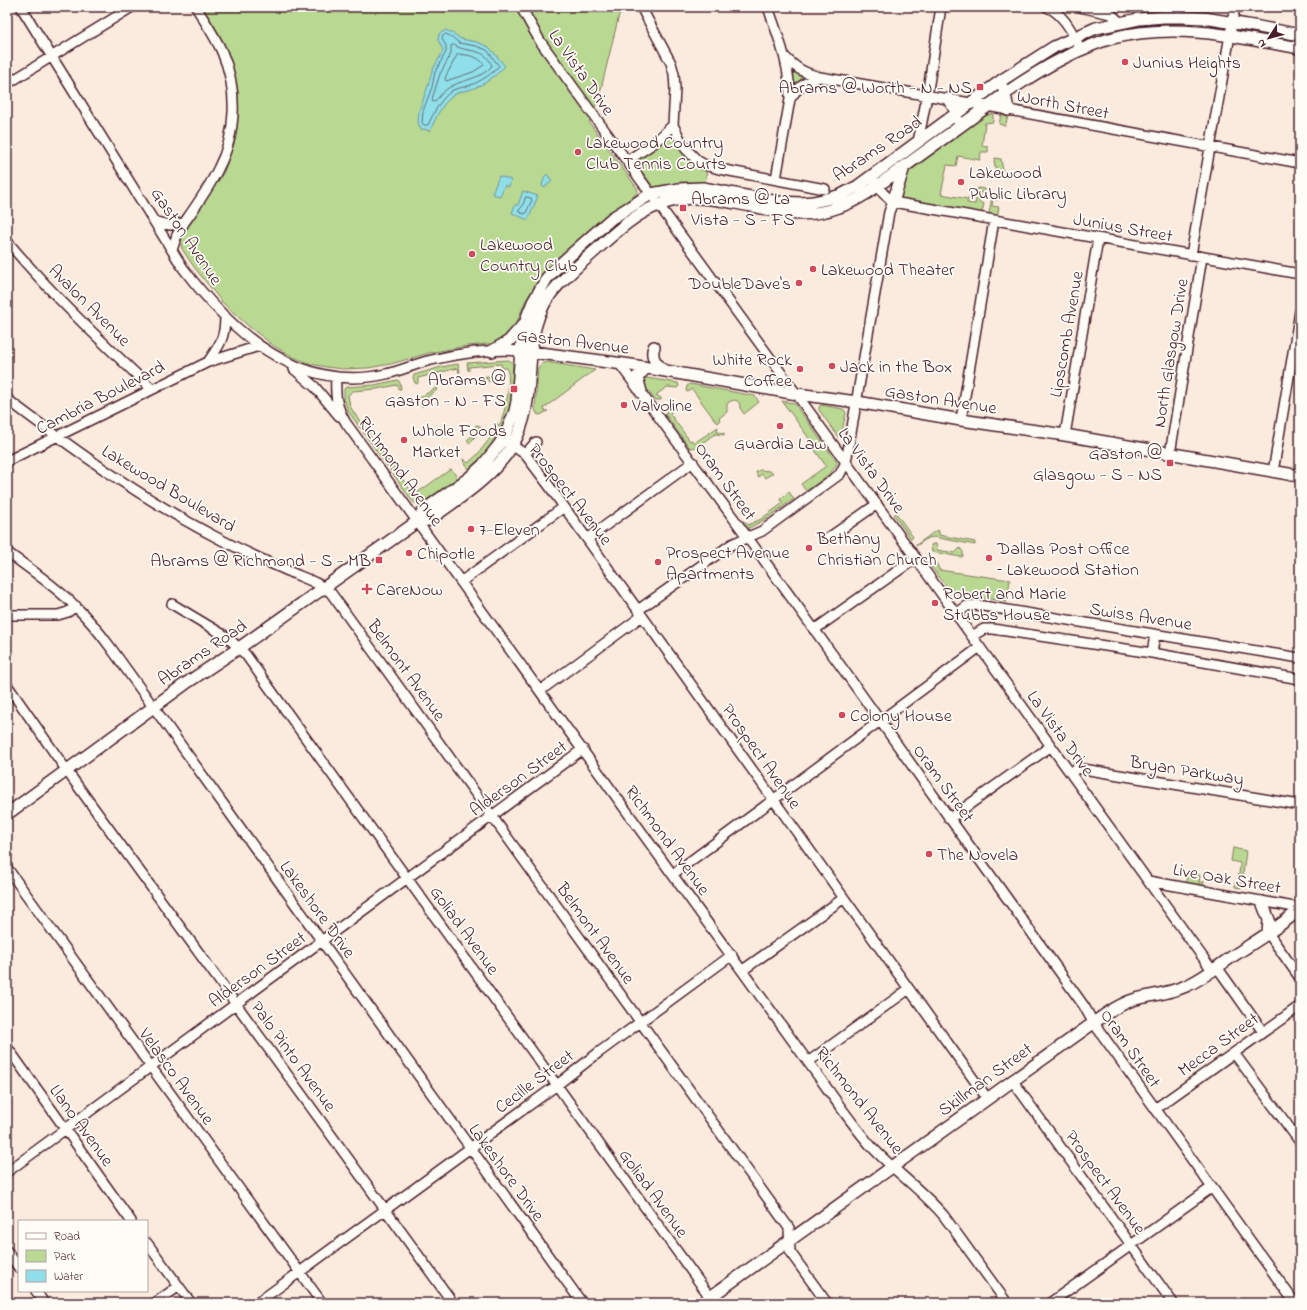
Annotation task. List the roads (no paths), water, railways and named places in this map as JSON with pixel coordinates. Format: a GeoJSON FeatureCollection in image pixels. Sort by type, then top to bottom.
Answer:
{"type":"FeatureCollection","features":[{"type":"Feature","properties":{"kind":"main road","name":"Abrams Road"},"geometry":{"type":"LineString","coordinates":[[526,352],[543,307],[555,288],[580,263],[629,220],[659,204],[676,200],[698,198],[714,199],[795,214],[822,212],[844,206],[856,200],[918,142],[1002,80],[1054,47],[1096,28],[1139,19],[1164,17],[1204,18],[1300,35]]}},
{"type":"Feature","properties":{"kind":"main road","name":"Abrams Road"},"geometry":{"type":"LineString","coordinates":[[7,814],[153,706],[210,666],[239,648],[418,521],[429,520],[486,478],[499,463],[508,442],[519,432],[527,409],[529,393],[526,352],[526,322],[533,302],[542,286],[557,267],[612,218],[651,194],[679,188],[703,188],[778,202],[801,204],[822,201],[841,195],[904,167],[1047,66],[1091,45],[1112,38],[1148,32],[1187,31],[1230,36],[1300,48]]}},
{"type":"Feature","properties":{"kind":"main road"},"geometry":{"type":"LineString","coordinates":[[1002,80],[1008,110]]}},
{"type":"Feature","properties":{"kind":"main road"},"geometry":{"type":"LineString","coordinates":[[948,99],[955,109],[957,121],[956,130]]}},
{"type":"Feature","properties":{"kind":"main road"},"geometry":{"type":"LineString","coordinates":[[893,202],[904,167]]}},
{"type":"Feature","properties":{"kind":"main road"},"geometry":{"type":"LineString","coordinates":[[795,214],[799,210],[832,204],[840,201],[848,197],[853,189]]}},
{"type":"Feature","properties":{"kind":"main road"},"geometry":{"type":"LineString","coordinates":[[572,254],[580,263]]}},
{"type":"Feature","properties":{"kind":"main road"},"geometry":{"type":"LineString","coordinates":[[492,351],[509,341],[526,322]]}},
{"type":"Feature","properties":{"kind":"main road"},"geometry":{"type":"LineString","coordinates":[[654,347],[652,352],[654,360],[664,370]]}},
{"type":"Feature","properties":{"kind":"main road","name":"Gaston Avenue"},"geometry":{"type":"LineString","coordinates":[[526,352],[664,370],[797,394],[857,402],[1300,476]]}},
{"type":"Feature","properties":{"kind":"main road"},"geometry":{"type":"LineString","coordinates":[[640,392],[637,378],[646,368]]}},
{"type":"Feature","properties":{"kind":"main road"},"geometry":{"type":"LineString","coordinates":[[1262,902],[1269,920],[1268,933]]}},
{"type":"Feature","properties":{"kind":"main road","name":"Skillman Street"},"geometry":{"type":"LineString","coordinates":[[706,1300],[1093,1022],[1117,1007],[1135,999],[1174,991],[1187,986],[1268,933],[1300,909]]}},
{"type":"Feature","properties":{"kind":"street","name":"Gaston Avenue"},"geometry":{"type":"LineString","coordinates":[[21,7],[172,250],[195,283],[224,316],[259,346],[285,362],[313,373],[336,377],[356,378],[379,375],[435,359],[459,354],[492,351],[526,352]]}},
{"type":"Feature","properties":{"kind":"street"},"geometry":{"type":"LineString","coordinates":[[7,84],[132,7]]}},
{"type":"Feature","properties":{"kind":"street"},"geometry":{"type":"LineString","coordinates":[[172,250],[177,235],[218,170],[228,144],[233,118],[232,90],[226,62],[213,34],[196,7]]}},
{"type":"Feature","properties":{"kind":"street","name":"La Vista Drive"},"geometry":{"type":"LineString","coordinates":[[521,7],[540,41],[626,161],[659,204],[877,504],[1166,906],[1262,1032]]}},
{"type":"Feature","properties":{"kind":"street"},"geometry":{"type":"LineString","coordinates":[[641,7],[671,63],[674,74],[675,88],[674,125],[686,149],[698,161],[719,170],[826,189]]}},
{"type":"Feature","properties":{"kind":"street"},"geometry":{"type":"LineString","coordinates":[[768,7],[785,57],[789,77],[790,99],[776,179]]}},
{"type":"Feature","properties":{"kind":"street"},"geometry":{"type":"LineString","coordinates":[[918,142],[941,7]]}},
{"type":"Feature","properties":{"kind":"street"},"geometry":{"type":"LineString","coordinates":[[1047,7],[1059,15],[1075,37],[1080,50]]}},
{"type":"Feature","properties":{"kind":"street"},"geometry":{"type":"LineString","coordinates":[[1080,7],[1111,14],[1121,23]]}},
{"type":"Feature","properties":{"kind":"street","name":"North Glasgow Drive"},"geometry":{"type":"LineString","coordinates":[[1191,255],[1235,7]]}},
{"type":"Feature","properties":{"kind":"street","name":"Worth Street"},"geometry":{"type":"LineString","coordinates":[[785,57],[802,72],[820,77],[989,106],[1211,148],[1300,163]]}},
{"type":"Feature","properties":{"kind":"street"},"geometry":{"type":"LineString","coordinates":[[790,99],[800,86],[820,77]]}},
{"type":"Feature","properties":{"kind":"street"},"geometry":{"type":"LineString","coordinates":[[626,161],[654,143],[674,125]]}},
{"type":"Feature","properties":{"kind":"street"},"geometry":{"type":"LineString","coordinates":[[541,690],[732,544],[762,531],[840,474],[846,462],[888,215],[893,202],[875,181]]}},
{"type":"Feature","properties":{"kind":"street","name":"Junius Street"},"geometry":{"type":"LineString","coordinates":[[893,202],[1300,274]]}},
{"type":"Feature","properties":{"kind":"street"},"geometry":{"type":"LineString","coordinates":[[961,420],[994,220]]}},
{"type":"Feature","properties":{"kind":"street"},"geometry":{"type":"LineString","coordinates":[[155,222],[170,225],[184,223]]}},
{"type":"Feature","properties":{"kind":"street","name":"Lipscomb Avenue"},"geometry":{"type":"LineString","coordinates":[[1064,436],[1098,239]]}},
{"type":"Feature","properties":{"kind":"street","name":"Avalon Avenue"},"geometry":{"type":"LineString","coordinates":[[7,241],[95,336],[152,389]]}},
{"type":"Feature","properties":{"kind":"street","name":"North Glasgow Drive"},"geometry":{"type":"LineString","coordinates":[[1170,454],[1202,257]]}},
{"type":"Feature","properties":{"kind":"street"},"geometry":{"type":"LineString","coordinates":[[1273,472],[1300,311]]}},
{"type":"Feature","properties":{"kind":"street","name":"Cambria Boulevard"},"geometry":{"type":"LineString","coordinates":[[208,362],[222,341],[225,328],[224,316]]}},
{"type":"Feature","properties":{"kind":"street","name":"Cambria Boulevard"},"geometry":{"type":"LineString","coordinates":[[7,461],[208,362],[259,346]]}},
{"type":"Feature","properties":{"kind":"street"},"geometry":{"type":"LineString","coordinates":[[285,362],[308,379],[336,414],[346,423]]}},
{"type":"Feature","properties":{"kind":"street","name":"Oram Street"},"geometry":{"type":"LineString","coordinates":[[619,363],[748,537],[1084,1006],[1093,1022],[1211,1188],[1295,1303]]}},
{"type":"Feature","properties":{"kind":"street","name":"Richmond Avenue"},"geometry":{"type":"LineString","coordinates":[[336,377],[337,403],[346,423],[541,690],[808,1062],[871,1145],[892,1167],[934,1204],[955,1230],[1007,1303]]}},
{"type":"Feature","properties":{"kind":"street","name":"Lakewood Boulevard"},"geometry":{"type":"LineString","coordinates":[[7,399],[58,437],[126,484],[181,518],[214,536],[325,588]]}},
{"type":"Feature","properties":{"kind":"street","name":"Prospect Avenue"},"geometry":{"type":"LineString","coordinates":[[508,442],[525,454],[564,507],[987,1098]]}},
{"type":"Feature","properties":{"kind":"street"},"geometry":{"type":"LineString","coordinates":[[525,454],[536,442]]}},
{"type":"Feature","properties":{"kind":"street"},"geometry":{"type":"LineString","coordinates":[[587,539],[693,462]]}},
{"type":"Feature","properties":{"kind":"street"},"geometry":{"type":"LineString","coordinates":[[827,539],[877,504]]}},
{"type":"Feature","properties":{"kind":"street"},"geometry":{"type":"LineString","coordinates":[[462,581],[564,507]]}},
{"type":"Feature","properties":{"kind":"street","name":"Lakeshore Drive"},"geometry":{"type":"LineString","coordinates":[[7,552],[63,594],[76,606],[111,648],[582,1303]]}},
{"type":"Feature","properties":{"kind":"street"},"geometry":{"type":"LineString","coordinates":[[814,630],[916,558]]}},
{"type":"Feature","properties":{"kind":"street","name":"Belmont Avenue"},"geometry":{"type":"LineString","coordinates":[[325,588],[331,593],[493,816],[789,1228],[790,1252],[827,1303]]}},
{"type":"Feature","properties":{"kind":"street","name":"Goliad Avenue"},"geometry":{"type":"LineString","coordinates":[[172,604],[227,637],[246,655],[557,1085],[706,1300]]}},
{"type":"Feature","properties":{"kind":"street","name":"Swiss Avenue"},"geometry":{"type":"LineString","coordinates":[[956,614],[967,606],[977,605],[1300,658]]}},
{"type":"Feature","properties":{"kind":"street"},"geometry":{"type":"LineString","coordinates":[[7,615],[58,615],[68,612],[76,606]]}},
{"type":"Feature","properties":{"kind":"street","name":"Swiss Avenue"},"geometry":{"type":"LineString","coordinates":[[972,636],[984,629],[993,629],[1152,653],[1300,679]]}},
{"type":"Feature","properties":{"kind":"street"},"geometry":{"type":"LineString","coordinates":[[1152,653],[1156,635]]}},
{"type":"Feature","properties":{"kind":"street"},"geometry":{"type":"LineString","coordinates":[[673,874],[980,647]]}},
{"type":"Feature","properties":{"kind":"street","name":"Palo Pinto Avenue"},"geometry":{"type":"LineString","coordinates":[[7,685],[453,1303]]}},
{"type":"Feature","properties":{"kind":"street"},"geometry":{"type":"LineString","coordinates":[[949,819],[1051,746]]}},
{"type":"Feature","properties":{"kind":"street","name":"Alderson Street"},"geometry":{"type":"LineString","coordinates":[[7,1172],[583,749]]}},
{"type":"Feature","properties":{"kind":"street","name":"Bryan Parkway"},"geometry":{"type":"LineString","coordinates":[[1070,773],[1076,768],[1300,805]]}},
{"type":"Feature","properties":{"kind":"street","name":"Velasco Avenue"},"geometry":{"type":"LineString","coordinates":[[7,868],[322,1303]]}},
{"type":"Feature","properties":{"kind":"street","name":"Live Oak Street"},"geometry":{"type":"LineString","coordinates":[[1148,881],[1300,909]]}},
{"type":"Feature","properties":{"kind":"street"},"geometry":{"type":"LineString","coordinates":[[1166,906],[1165,897],[1167,894],[1171,891],[1183,888]]}},
{"type":"Feature","properties":{"kind":"street"},"geometry":{"type":"LineString","coordinates":[[743,970],[844,898]]}},
{"type":"Feature","properties":{"kind":"street"},"geometry":{"type":"LineString","coordinates":[[1268,933],[1300,978]]}},
{"type":"Feature","properties":{"kind":"street","name":"Cecille Street"},"geometry":{"type":"LineString","coordinates":[[257,1303],[557,1085],[598,1053],[732,955]]}},
{"type":"Feature","properties":{"kind":"street"},"geometry":{"type":"LineString","coordinates":[[808,1062],[909,989]]}},
{"type":"Feature","properties":{"kind":"street","name":"Mecca Street"},"geometry":{"type":"LineString","coordinates":[[1155,1109],[1300,1006]]}},
{"type":"Feature","properties":{"kind":"street","name":"Llano Avenue"},"geometry":{"type":"LineString","coordinates":[[7,1047],[65,1130],[131,1220]]}},
{"type":"Feature","properties":{"kind":"street"},"geometry":{"type":"LineString","coordinates":[[1234,1053],[1300,1142]]}},
{"type":"Feature","properties":{"kind":"street","name":"Prospect Avenue"},"geometry":{"type":"LineString","coordinates":[[1012,1080],[1173,1303]]}},
{"type":"Feature","properties":{"kind":"street"},"geometry":{"type":"LineString","coordinates":[[1050,1303],[1211,1188]]}},
{"type":"Feature","properties":{"kind":"street"},"geometry":{"type":"LineString","coordinates":[[148,1243],[191,1303]]}},
{"type":"Feature","properties":{"kind":"street"},"geometry":{"type":"LineString","coordinates":[[7,1251],[18,1267]]}},
{"type":"Feature","properties":{"kind":"street"},"geometry":{"type":"LineString","coordinates":[[156,1303],[179,1286]]}},
{"type":"Feature","properties":{"kind":"street"},"geometry":{"type":"LineString","coordinates":[[37,1292],[44,1303]]}},
{"type":"Feature","properties":{"kind":"water"},"geometry":{"type":"Polygon","coordinates":[[[446,30],[461,39],[477,42],[489,47],[505,66],[481,85],[454,95],[442,107],[430,131],[424,129],[421,130],[418,123],[419,111],[432,71],[443,51],[438,40],[439,34],[446,30]]]}},
{"type":"Feature","properties":{"kind":"water"},"geometry":{"type":"Polygon","coordinates":[[[547,174],[552,181],[544,188],[542,185],[547,174]]]}},
{"type":"Feature","properties":{"kind":"water"},"geometry":{"type":"Polygon","coordinates":[[[499,176],[511,180],[509,187],[505,185],[500,196],[492,194],[499,176]]]}},
{"type":"Feature","properties":{"kind":"water"},"geometry":{"type":"Polygon","coordinates":[[[523,191],[538,196],[528,220],[512,213],[515,205],[518,205],[523,191]]]}},
{"type":"Feature","properties":{"kind":"place","name":"Junius Heights"},"geometry":{"type":"Point","coordinates":[1125,62]}},
{"type":"Feature","properties":{"kind":"place","name":"Abrams @ Worth - N - NS"},"geometry":{"type":"Point","coordinates":[980,87]}},
{"type":"Feature","properties":{"kind":"place","name":"Lakewood Country Club Tennis Courts"},"geometry":{"type":"Point","coordinates":[578,152]}},
{"type":"Feature","properties":{"kind":"place","name":"Lakewood Public Library"},"geometry":{"type":"Point","coordinates":[961,182]}},
{"type":"Feature","properties":{"kind":"place","name":"Abrams @ La Vista - S - FS"},"geometry":{"type":"Point","coordinates":[683,208]}},
{"type":"Feature","properties":{"kind":"place","name":"Lakewood Country Club"},"geometry":{"type":"Point","coordinates":[472,254]}},
{"type":"Feature","properties":{"kind":"place","name":"Lakewood Theater"},"geometry":{"type":"Point","coordinates":[813,269]}},
{"type":"Feature","properties":{"kind":"place","name":"DoubleDave's"},"geometry":{"type":"Point","coordinates":[799,283]}},
{"type":"Feature","properties":{"kind":"place","name":"Jack in the Box"},"geometry":{"type":"Point","coordinates":[832,366]}},
{"type":"Feature","properties":{"kind":"place","name":"White Rock Coffee"},"geometry":{"type":"Point","coordinates":[800,369]}},
{"type":"Feature","properties":{"kind":"place","name":"Abrams @ Gaston - N - FS"},"geometry":{"type":"Point","coordinates":[514,389]}},
{"type":"Feature","properties":{"kind":"place","name":"Valvoline"},"geometry":{"type":"Point","coordinates":[624,405]}},
{"type":"Feature","properties":{"kind":"place","name":"Guardia Law"},"geometry":{"type":"Point","coordinates":[780,426]}},
{"type":"Feature","properties":{"kind":"place","name":"Whole Foods Market"},"geometry":{"type":"Point","coordinates":[404,440]}},
{"type":"Feature","properties":{"kind":"place","name":"Gaston @ Glasgow - S - NS"},"geometry":{"type":"Point","coordinates":[1170,463]}},
{"type":"Feature","properties":{"kind":"place","name":"7-Eleven"},"geometry":{"type":"Point","coordinates":[471,529]}},
{"type":"Feature","properties":{"kind":"place","name":"Bethany Christian Church"},"geometry":{"type":"Point","coordinates":[809,548]}},
{"type":"Feature","properties":{"kind":"place","name":"Chipotle"},"geometry":{"type":"Point","coordinates":[409,553]}},
{"type":"Feature","properties":{"kind":"place","name":"Dallas Post Office – Lakewood Station"},"geometry":{"type":"Point","coordinates":[989,558]}},
{"type":"Feature","properties":{"kind":"place","name":"Abrams @ Richmond - S - MB"},"geometry":{"type":"Point","coordinates":[379,560]}},
{"type":"Feature","properties":{"kind":"place","name":"Prospect Avenue Apartments"},"geometry":{"type":"Point","coordinates":[658,562]}},
{"type":"Feature","properties":{"kind":"place","name":"CareNow"},"geometry":{"type":"Point","coordinates":[367,589]}},
{"type":"Feature","properties":{"kind":"place","name":"Robert and Marie Stubbs House"},"geometry":{"type":"Point","coordinates":[935,603]}},
{"type":"Feature","properties":{"kind":"place","name":"Colony House"},"geometry":{"type":"Point","coordinates":[842,715]}},
{"type":"Feature","properties":{"kind":"place","name":"The Novela"},"geometry":{"type":"Point","coordinates":[929,854]}}]}
